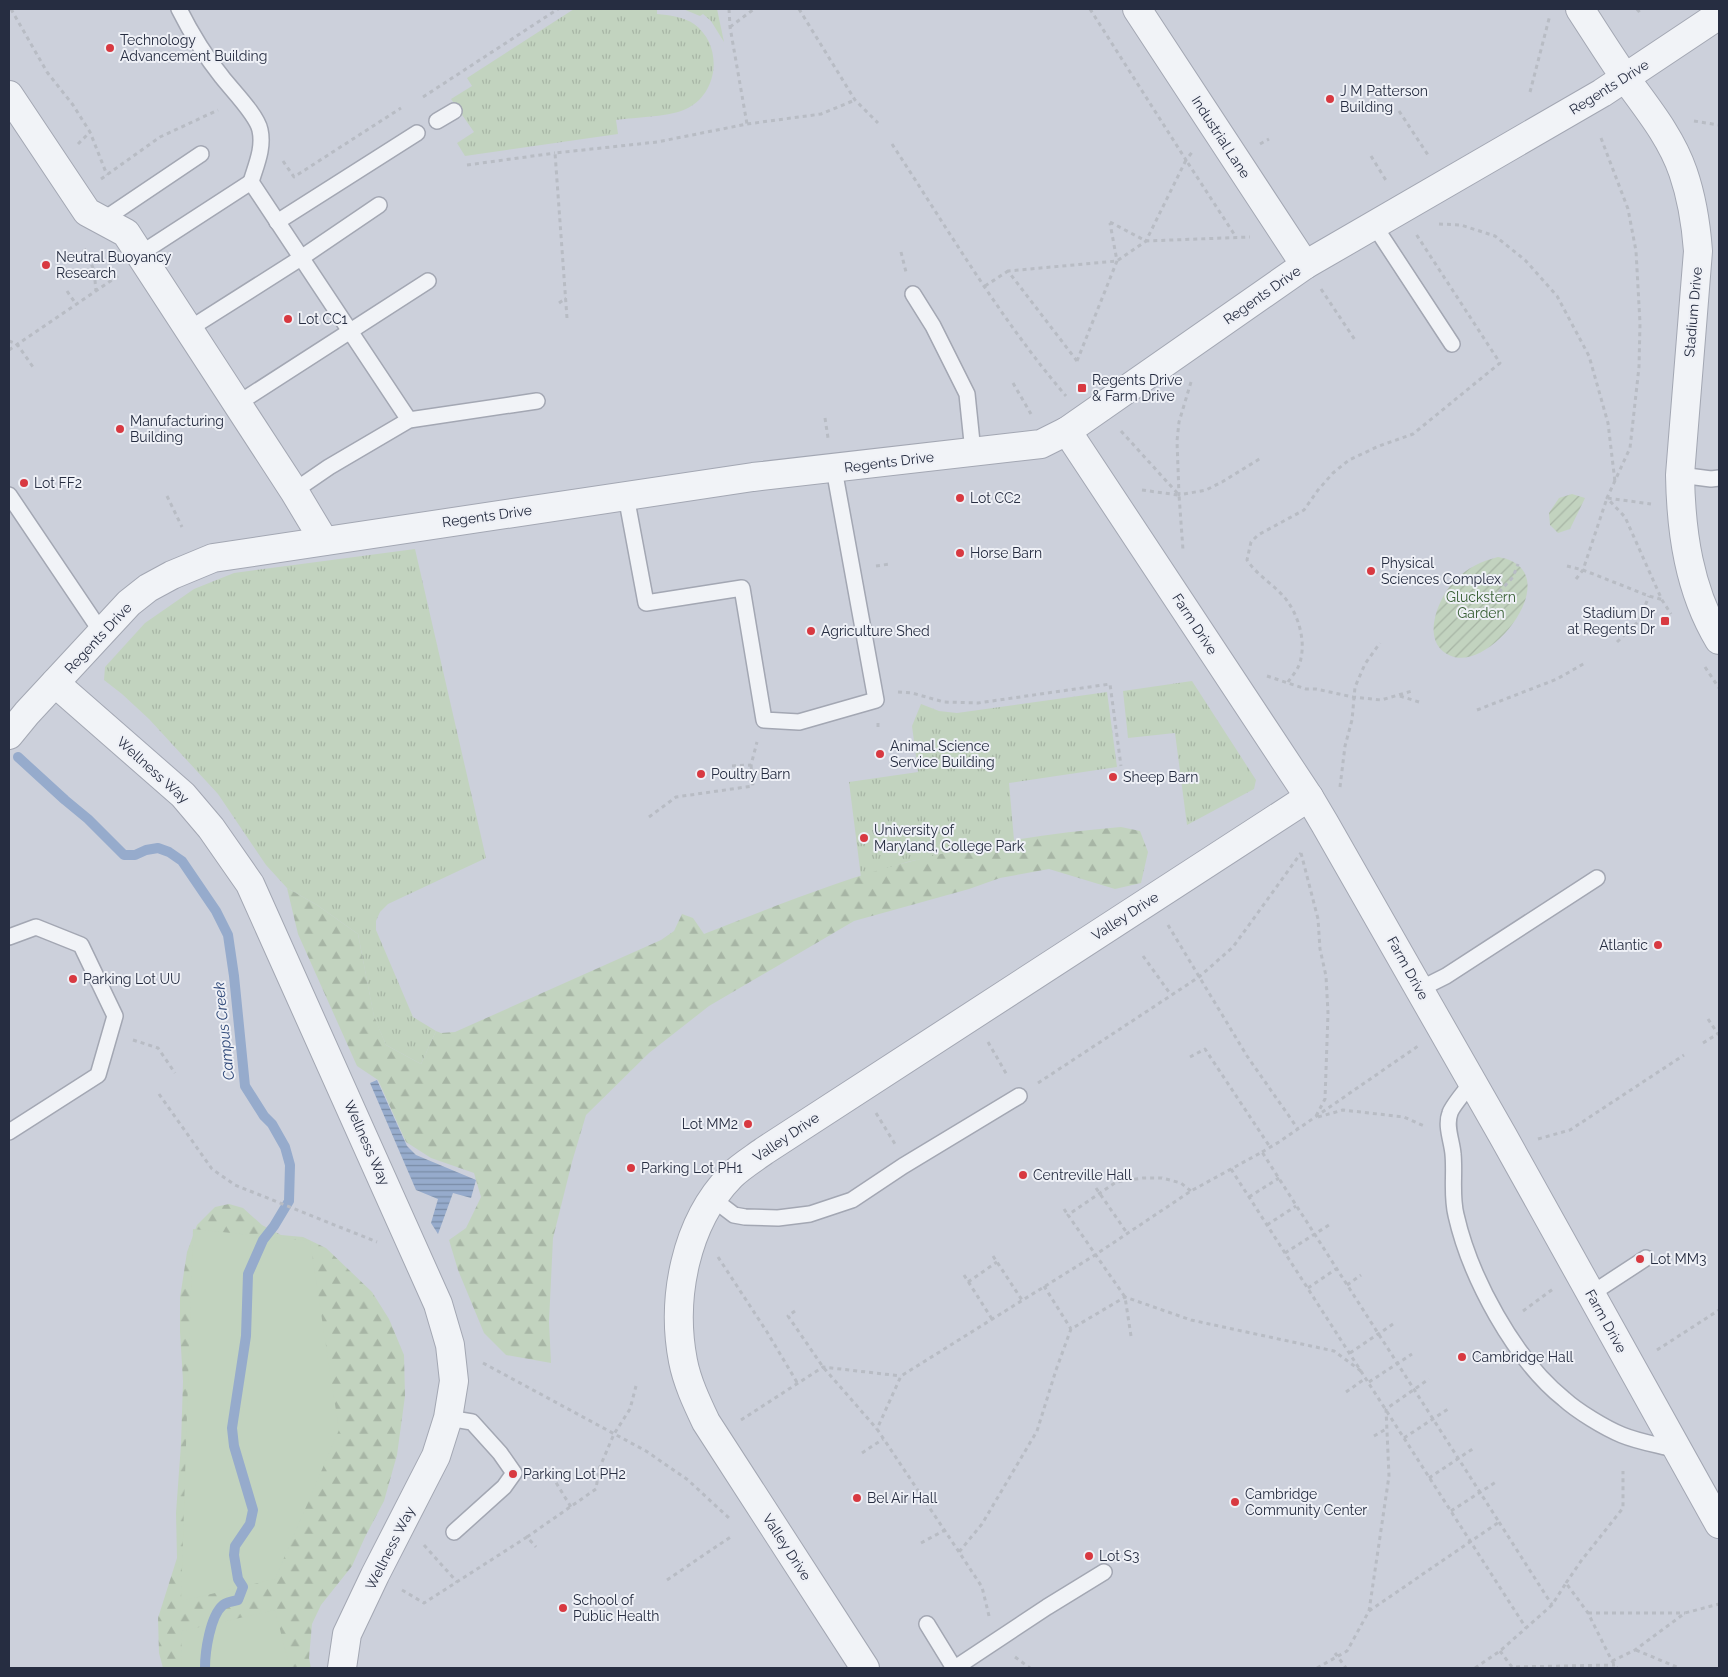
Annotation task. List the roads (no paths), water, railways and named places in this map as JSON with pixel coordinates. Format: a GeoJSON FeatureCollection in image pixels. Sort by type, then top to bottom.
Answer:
{"type":"FeatureCollection","features":[{"type":"Feature","properties":{"kind":"street","name":"Industrial Lane"},"geometry":{"type":"LineString","coordinates":[[1137,9],[1305,265]]}},
{"type":"Feature","properties":{"kind":"street","name":"Stadium Drive"},"geometry":{"type":"LineString","coordinates":[[1580,9],[1672,147],[1683,171],[1690,194],[1698,251],[1680,475],[1681,508],[1684,538],[1693,578],[1704,609],[1719,640]]}},
{"type":"Feature","properties":{"kind":"street","name":"Regents Drive"},"geometry":{"type":"LineString","coordinates":[[9,735],[129,603],[148,588],[213,558],[754,477],[1041,444],[1067,431],[1305,265],[1626,78],[1719,15]]}},
{"type":"Feature","properties":{"kind":"street"},"geometry":{"type":"LineString","coordinates":[[9,95],[87,212],[126,233],[324,540]]}},
{"type":"Feature","properties":{"kind":"street","name":"Farm Drive"},"geometry":{"type":"LineString","coordinates":[[1067,431],[1309,797],[1420,989],[1719,1524]]}},
{"type":"Feature","properties":{"kind":"street","name":"Wellness Way"},"geometry":{"type":"LineString","coordinates":[[55,683],[183,795],[211,828],[250,884],[438,1304],[450,1345],[454,1381],[448,1418],[436,1456],[347,1634],[342,1668]]}},
{"type":"Feature","properties":{"kind":"street","name":"Valley Drive"},"geometry":{"type":"LineString","coordinates":[[865,1668],[706,1422],[700,1409],[683,1362],[679,1326],[680,1285],[688,1251],[699,1224],[712,1199],[731,1176],[764,1151],[1309,797]]}},
{"type":"Feature","properties":{"kind":"lane"},"geometry":{"type":"LineString","coordinates":[[140,254],[251,182],[260,152],[260,129],[242,100],[222,78],[194,38],[179,9]]}},
{"type":"Feature","properties":{"kind":"lane"},"geometry":{"type":"LineString","coordinates":[[437,121],[454,111]]}},
{"type":"Feature","properties":{"kind":"lane"},"geometry":{"type":"LineString","coordinates":[[277,222],[418,134]]}},
{"type":"Feature","properties":{"kind":"lane"},"geometry":{"type":"LineString","coordinates":[[103,220],[201,154]]}},
{"type":"Feature","properties":{"kind":"lane"},"geometry":{"type":"LineString","coordinates":[[251,182],[409,420]]}},
{"type":"Feature","properties":{"kind":"lane"},"geometry":{"type":"LineString","coordinates":[[189,330],[379,205]]}},
{"type":"Feature","properties":{"kind":"lane"},"geometry":{"type":"LineString","coordinates":[[1374,225],[1452,344]]}},
{"type":"Feature","properties":{"kind":"lane"},"geometry":{"type":"LineString","coordinates":[[237,404],[428,281]]}},
{"type":"Feature","properties":{"kind":"lane"},"geometry":{"type":"LineString","coordinates":[[913,294],[933,326],[967,394],[973,452]]}},
{"type":"Feature","properties":{"kind":"lane"},"geometry":{"type":"LineString","coordinates":[[294,491],[329,466],[409,420],[537,401]]}},
{"type":"Feature","properties":{"kind":"lane"},"geometry":{"type":"LineString","coordinates":[[626,496],[646,604],[742,588],[764,720],[799,722],[876,700],[834,468]]}},
{"type":"Feature","properties":{"kind":"lane"},"geometry":{"type":"LineString","coordinates":[[1680,475],[1711,479],[1719,478]]}},
{"type":"Feature","properties":{"kind":"lane"},"geometry":{"type":"LineString","coordinates":[[9,495],[102,633]]}},
{"type":"Feature","properties":{"kind":"lane"},"geometry":{"type":"LineString","coordinates":[[1420,989],[1446,976],[1597,878]]}},
{"type":"Feature","properties":{"kind":"lane"},"geometry":{"type":"LineString","coordinates":[[9,937],[36,928],[81,945],[115,1016],[98,1075],[9,1132]]}},
{"type":"Feature","properties":{"kind":"lane"},"geometry":{"type":"LineString","coordinates":[[1472,1082],[1450,1112],[1449,1132],[1453,1154],[1453,1186],[1456,1214],[1468,1255],[1487,1298],[1525,1358],[1543,1381],[1565,1400],[1622,1435],[1677,1450]]}},
{"type":"Feature","properties":{"kind":"lane"},"geometry":{"type":"LineString","coordinates":[[712,1199],[734,1215],[778,1218],[810,1214],[852,1200],[1020,1096]]}},
{"type":"Feature","properties":{"kind":"lane"},"geometry":{"type":"LineString","coordinates":[[1591,1294],[1646,1258]]}},
{"type":"Feature","properties":{"kind":"lane"},"geometry":{"type":"LineString","coordinates":[[448,1418],[472,1422],[500,1453],[514,1473],[504,1487],[454,1532]]}},
{"type":"Feature","properties":{"kind":"lane"},"geometry":{"type":"LineString","coordinates":[[926,1624],[954,1668],[1104,1572]]}},
{"type":"Feature","properties":{"kind":"water"},"geometry":{"type":"Polygon","coordinates":[[[377,1080],[407,1146],[416,1155],[476,1180],[471,1198],[453,1193],[438,1234],[431,1223],[438,1199],[416,1190],[370,1083],[377,1080]]]}},
{"type":"Feature","properties":{"kind":"waterway","name":"Campus Creek"},"geometry":{"type":"LineString","coordinates":[[18,757],[88,819],[124,855],[135,855],[146,850],[158,848],[169,852],[182,861],[216,911],[228,935],[245,1086],[264,1116],[272,1124],[285,1147],[290,1165],[289,1201],[263,1240],[248,1274],[246,1336],[232,1428],[234,1446],[253,1510],[250,1524],[235,1546],[234,1555],[238,1579],[243,1587],[238,1600],[228,1602],[218,1610],[207,1644],[205,1668]]}},
{"type":"Feature","properties":{"kind":"place","name":"Technology Advancement Building"},"geometry":{"type":"Point","coordinates":[110,48]}},
{"type":"Feature","properties":{"kind":"place","name":"J M Patterson Building"},"geometry":{"type":"Point","coordinates":[1330,99]}},
{"type":"Feature","properties":{"kind":"place","name":"Neutral Buoyancy Research"},"geometry":{"type":"Point","coordinates":[46,265]}},
{"type":"Feature","properties":{"kind":"place","name":"Lot CC1"},"geometry":{"type":"Point","coordinates":[288,319]}},
{"type":"Feature","properties":{"kind":"place","name":"Regents Drive & Farm Drive"},"geometry":{"type":"Point","coordinates":[1082,388]}},
{"type":"Feature","properties":{"kind":"place","name":"Manufacturing Building"},"geometry":{"type":"Point","coordinates":[120,429]}},
{"type":"Feature","properties":{"kind":"place","name":"Lot FF2"},"geometry":{"type":"Point","coordinates":[24,483]}},
{"type":"Feature","properties":{"kind":"place","name":"Lot CC2"},"geometry":{"type":"Point","coordinates":[960,498]}},
{"type":"Feature","properties":{"kind":"place","name":"Horse Barn"},"geometry":{"type":"Point","coordinates":[960,553]}},
{"type":"Feature","properties":{"kind":"place","name":"Physical Sciences Complex"},"geometry":{"type":"Point","coordinates":[1371,571]}},
{"type":"Feature","properties":{"kind":"place","name":"Stadium Dr at Regents Dr"},"geometry":{"type":"Point","coordinates":[1665,621]}},
{"type":"Feature","properties":{"kind":"place","name":"Agriculture Shed"},"geometry":{"type":"Point","coordinates":[811,631]}},
{"type":"Feature","properties":{"kind":"place","name":"Animal Science Service Building"},"geometry":{"type":"Point","coordinates":[880,754]}},
{"type":"Feature","properties":{"kind":"place","name":"Poultry Barn"},"geometry":{"type":"Point","coordinates":[701,774]}},
{"type":"Feature","properties":{"kind":"place","name":"Sheep Barn"},"geometry":{"type":"Point","coordinates":[1113,777]}},
{"type":"Feature","properties":{"kind":"place","name":"University of Maryland, College Park"},"geometry":{"type":"Point","coordinates":[864,838]}},
{"type":"Feature","properties":{"kind":"place","name":"Atlantic"},"geometry":{"type":"Point","coordinates":[1658,945]}},
{"type":"Feature","properties":{"kind":"place","name":"Parking Lot UU"},"geometry":{"type":"Point","coordinates":[73,979]}},
{"type":"Feature","properties":{"kind":"place","name":"Lot MM2"},"geometry":{"type":"Point","coordinates":[748,1124]}},
{"type":"Feature","properties":{"kind":"place","name":"Parking Lot PH1"},"geometry":{"type":"Point","coordinates":[631,1168]}},
{"type":"Feature","properties":{"kind":"place","name":"Centreville Hall"},"geometry":{"type":"Point","coordinates":[1023,1175]}},
{"type":"Feature","properties":{"kind":"place","name":"Lot MM3"},"geometry":{"type":"Point","coordinates":[1640,1259]}},
{"type":"Feature","properties":{"kind":"place","name":"Cambridge Hall"},"geometry":{"type":"Point","coordinates":[1462,1357]}},
{"type":"Feature","properties":{"kind":"place","name":"Parking Lot PH2"},"geometry":{"type":"Point","coordinates":[513,1474]}},
{"type":"Feature","properties":{"kind":"place","name":"Bel Air Hall"},"geometry":{"type":"Point","coordinates":[857,1498]}},
{"type":"Feature","properties":{"kind":"place","name":"Cambridge Community Center"},"geometry":{"type":"Point","coordinates":[1235,1502]}},
{"type":"Feature","properties":{"kind":"place","name":"Lot S3"},"geometry":{"type":"Point","coordinates":[1089,1556]}},
{"type":"Feature","properties":{"kind":"place","name":"School of Public Health"},"geometry":{"type":"Point","coordinates":[563,1608]}},
{"type":"Feature","properties":{"kind":"park label","name":"Gluckstern Garden"},"geometry":{"type":"Point","coordinates":[1481,606]}}]}
